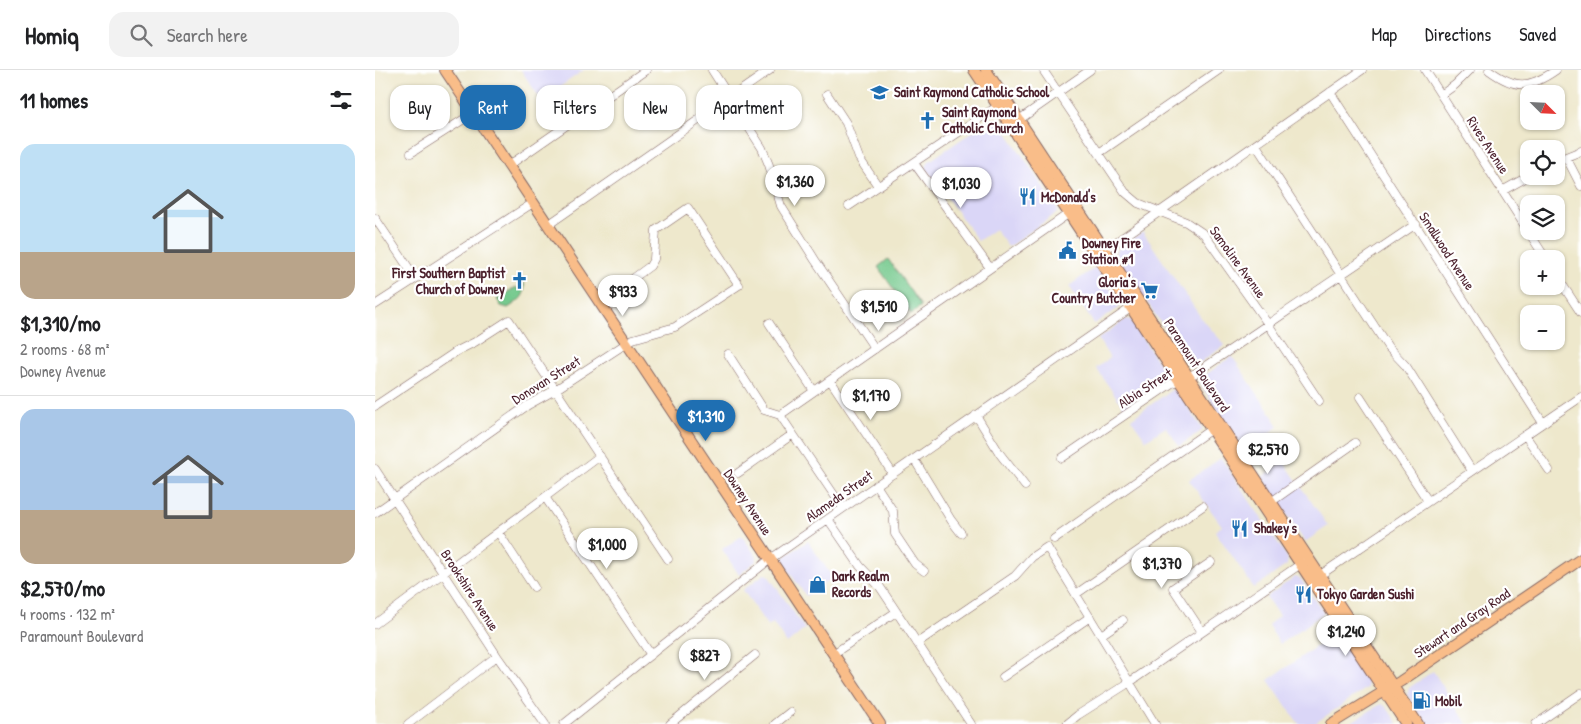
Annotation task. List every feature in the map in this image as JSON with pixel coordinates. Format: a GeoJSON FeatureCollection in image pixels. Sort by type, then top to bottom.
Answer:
{"type":"FeatureCollection","features":[{"type":"Feature","properties":{"kind":"main road","name":"Downey Avenue"},"geometry":{"type":"LineString","coordinates":[[445,70],[460,92]]}},
{"type":"Feature","properties":{"kind":"main road","name":"Paramount Boulevard"},"geometry":{"type":"LineString","coordinates":[[974,70],[1002,103],[1086,221],[1100,253]]}},
{"type":"Feature","properties":{"kind":"main road","name":"Paramount Boulevard"},"geometry":{"type":"LineString","coordinates":[[986,70],[1002,103]]}},
{"type":"Feature","properties":{"kind":"main road","name":"Paramount Boulevard"},"geometry":{"type":"LineString","coordinates":[[1015,122],[1068,214],[1100,253],[1183,378],[1271,502],[1304,562]]}},
{"type":"Feature","properties":{"kind":"main road","name":"Downey Avenue"},"geometry":{"type":"LineString","coordinates":[[485,130],[769,560],[880,724]]}},
{"type":"Feature","properties":{"kind":"main road"},"geometry":{"type":"LineString","coordinates":[[1068,214],[1073,213],[1086,221]]}},
{"type":"Feature","properties":{"kind":"main road","name":"Paramount Boulevard"},"geometry":{"type":"LineString","coordinates":[[1183,378],[1210,430],[1316,578],[1388,688],[1418,724]]}},
{"type":"Feature","properties":{"kind":"main road","name":"Stewart and Gray Road"},"geometry":{"type":"LineString","coordinates":[[1331,724],[1581,559]]}},
{"type":"Feature","properties":{"kind":"main road","name":"Paramount Boulevard"},"geometry":{"type":"LineString","coordinates":[[1388,688],[1406,724]]}},
{"type":"Feature","properties":{"kind":"street"},"geometry":{"type":"LineString","coordinates":[[508,166],[646,70]]}},
{"type":"Feature","properties":{"kind":"street"},"geometry":{"type":"LineString","coordinates":[[711,70],[721,85]]}},
{"type":"Feature","properties":{"kind":"street"},"geometry":{"type":"LineString","coordinates":[[749,85],[770,70]]}},
{"type":"Feature","properties":{"kind":"street","name":"Samoline Avenue"},"geometry":{"type":"LineString","coordinates":[[1043,70],[1121,187],[1129,196],[1138,203],[1187,222],[1204,234],[1268,324],[1319,401]]}},
{"type":"Feature","properties":{"kind":"street"},"geometry":{"type":"LineString","coordinates":[[1015,122],[1090,70]]}},
{"type":"Feature","properties":{"kind":"street"},"geometry":{"type":"LineString","coordinates":[[1099,154],[1219,70]]}},
{"type":"Feature","properties":{"kind":"street"},"geometry":{"type":"LineString","coordinates":[[1100,253],[1363,70]]}},
{"type":"Feature","properties":{"kind":"street","name":"Rives Avenue"},"geometry":{"type":"LineString","coordinates":[[1425,70],[1540,250]]}},
{"type":"Feature","properties":{"kind":"street"},"geometry":{"type":"LineString","coordinates":[[1441,95],[1455,85],[1470,70]]}},
{"type":"Feature","properties":{"kind":"street"},"geometry":{"type":"LineString","coordinates":[[1489,70],[1510,83],[1518,85],[1535,83],[1556,70]]}},
{"type":"Feature","properties":{"kind":"street","name":"Smallwood Avenue"},"geometry":{"type":"LineString","coordinates":[[1330,92],[1543,423]]}},
{"type":"Feature","properties":{"kind":"street"},"geometry":{"type":"LineString","coordinates":[[827,94],[846,123],[859,158],[879,186]]}},
{"type":"Feature","properties":{"kind":"street"},"geometry":{"type":"LineString","coordinates":[[849,206],[1002,103]]}},
{"type":"Feature","properties":{"kind":"street"},"geometry":{"type":"LineString","coordinates":[[411,153],[460,122]]}},
{"type":"Feature","properties":{"kind":"street"},"geometry":{"type":"LineString","coordinates":[[548,225],[696,122]]}},
{"type":"Feature","properties":{"kind":"street"},"geometry":{"type":"LineString","coordinates":[[750,130],[769,163],[781,206],[875,349]]}},
{"type":"Feature","properties":{"kind":"street"},"geometry":{"type":"LineString","coordinates":[[1256,145],[1389,347],[1406,366],[1472,471]]}},
{"type":"Feature","properties":{"kind":"street"},"geometry":{"type":"LineString","coordinates":[[1581,151],[1566,157],[1581,186]]}},
{"type":"Feature","properties":{"kind":"street"},"geometry":{"type":"LineString","coordinates":[[914,164],[990,268]]}},
{"type":"Feature","properties":{"kind":"street"},"geometry":{"type":"LineString","coordinates":[[1502,191],[1520,181]]}},
{"type":"Feature","properties":{"kind":"street"},"geometry":{"type":"LineString","coordinates":[[375,305],[533,203]]}},
{"type":"Feature","properties":{"kind":"street","name":"Donovan Street"},"geometry":{"type":"LineString","coordinates":[[375,513],[528,405],[555,390],[633,339],[669,330],[682,324],[739,284],[688,208],[656,230],[654,259],[648,269],[600,303]]}},
{"type":"Feature","properties":{"kind":"street"},"geometry":{"type":"LineString","coordinates":[[780,415],[1068,214]]}},
{"type":"Feature","properties":{"kind":"street"},"geometry":{"type":"LineString","coordinates":[[375,218],[412,273]]}},
{"type":"Feature","properties":{"kind":"street","name":"Albia Street"},"geometry":{"type":"LineString","coordinates":[[1062,458],[1172,383],[1196,373],[1416,224]]}},
{"type":"Feature","properties":{"kind":"street"},"geometry":{"type":"LineString","coordinates":[[1565,289],[1581,313]]}},
{"type":"Feature","properties":{"kind":"street","name":"Alameda Street"},"geometry":{"type":"LineString","coordinates":[[565,724],[769,560],[1135,305]]}},
{"type":"Feature","properties":{"kind":"street"},"geometry":{"type":"LineString","coordinates":[[375,406],[457,351],[509,320],[667,559]]}},
{"type":"Feature","properties":{"kind":"street"},"geometry":{"type":"LineString","coordinates":[[769,323],[814,391]]}},
{"type":"Feature","properties":{"kind":"street"},"geometry":{"type":"LineString","coordinates":[[727,354],[764,410],[780,415],[843,508]]}},
{"type":"Feature","properties":{"kind":"street"},"geometry":{"type":"LineString","coordinates":[[830,380],[893,474]]}},
{"type":"Feature","properties":{"kind":"street"},"geometry":{"type":"LineString","coordinates":[[1360,397],[1428,501]]}},
{"type":"Feature","properties":{"kind":"street"},"geometry":{"type":"LineString","coordinates":[[1316,578],[1581,397]]}},
{"type":"Feature","properties":{"kind":"street"},"geometry":{"type":"LineString","coordinates":[[977,415],[1000,454],[1025,486]]}},
{"type":"Feature","properties":{"kind":"street"},"geometry":{"type":"LineString","coordinates":[[1054,539],[1210,430]]}},
{"type":"Feature","properties":{"kind":"street"},"geometry":{"type":"LineString","coordinates":[[738,472],[793,434]]}},
{"type":"Feature","properties":{"kind":"street"},"geometry":{"type":"LineString","coordinates":[[1525,435],[1549,470]]}},
{"type":"Feature","properties":{"kind":"street"},"geometry":{"type":"LineString","coordinates":[[1271,502],[1355,443]]}},
{"type":"Feature","properties":{"kind":"street"},"geometry":{"type":"LineString","coordinates":[[375,624],[600,456]]}},
{"type":"Feature","properties":{"kind":"street"},"geometry":{"type":"LineString","coordinates":[[914,459],[961,533]]}},
{"type":"Feature","properties":{"kind":"street","name":"Brookshire Avenue"},"geometry":{"type":"LineString","coordinates":[[375,469],[497,656],[545,724]]}},
{"type":"Feature","properties":{"kind":"street"},"geometry":{"type":"LineString","coordinates":[[876,485],[893,511],[895,534],[915,564],[924,571]]}},
{"type":"Feature","properties":{"kind":"street"},"geometry":{"type":"LineString","coordinates":[[545,497],[651,655]]}},
{"type":"Feature","properties":{"kind":"street"},"geometry":{"type":"LineString","coordinates":[[1076,594],[1203,506]]}},
{"type":"Feature","properties":{"kind":"street"},"geometry":{"type":"LineString","coordinates":[[828,519],[860,566],[876,582],[971,724]]}},
{"type":"Feature","properties":{"kind":"street"},"geometry":{"type":"LineString","coordinates":[[498,532],[534,587]]}},
{"type":"Feature","properties":{"kind":"street"},"geometry":{"type":"LineString","coordinates":[[917,643],[1015,576],[1032,558],[1047,547],[1155,724]]}},
{"type":"Feature","properties":{"kind":"street"},"geometry":{"type":"LineString","coordinates":[[1202,632],[1173,588],[1211,562]]}},
{"type":"Feature","properties":{"kind":"street"},"geometry":{"type":"LineString","coordinates":[[1067,724],[1304,562]]}},
{"type":"Feature","properties":{"kind":"street"},"geometry":{"type":"LineString","coordinates":[[833,654],[896,612]]}},
{"type":"Feature","properties":{"kind":"street"},"geometry":{"type":"LineString","coordinates":[[1003,677],[1090,617]]}},
{"type":"Feature","properties":{"kind":"street"},"geometry":{"type":"LineString","coordinates":[[1101,635],[1123,620]]}},
{"type":"Feature","properties":{"kind":"street"},"geometry":{"type":"LineString","coordinates":[[670,724],[755,655]]}},
{"type":"Feature","properties":{"kind":"street"},"geometry":{"type":"LineString","coordinates":[[408,724],[497,656]]}},
{"type":"Feature","properties":{"kind":"street"},"geometry":{"type":"LineString","coordinates":[[1539,723],[1581,693]]}},
{"type":"Feature","properties":{"kind":"street"},"geometry":{"type":"LineString","coordinates":[[775,724],[790,712]]}},
{"type":"Feature","properties":{"kind":"shaded area"},"geometry":{"type":"Polygon","coordinates":[[[521,70],[584,70],[562,85],[536,85],[536,92],[521,70]]]}},
{"type":"Feature","properties":{"kind":"shaded area"},"geometry":{"type":"Polygon","coordinates":[[[991,119],[999,120],[1058,210],[1057,213],[1008,247],[995,229],[978,241],[926,168],[928,162],[991,119]]]}},
{"type":"Feature","properties":{"kind":"shaded area"},"geometry":{"type":"Polygon","coordinates":[[[1143,232],[1202,319],[1225,345],[1194,367],[1189,365],[1116,256],[1117,250],[1143,232]]]}},
{"type":"Feature","properties":{"kind":"shaded area"},"geometry":{"type":"Polygon","coordinates":[[[1096,267],[1120,304],[1119,308],[1094,324],[1069,286],[1096,267]]]}},
{"type":"Feature","properties":{"kind":"shaded area"},"geometry":{"type":"Polygon","coordinates":[[[1126,319],[1131,320],[1166,375],[1163,381],[1124,408],[1096,368],[1110,358],[1098,339],[1126,319]]]}},
{"type":"Feature","properties":{"kind":"shaded area"},"geometry":{"type":"Polygon","coordinates":[[[1232,356],[1279,426],[1245,450],[1200,382],[1200,379],[1232,356]]]}},
{"type":"Feature","properties":{"kind":"shaded area"},"geometry":{"type":"Polygon","coordinates":[[[1173,389],[1177,390],[1203,430],[1179,446],[1166,427],[1146,440],[1131,419],[1173,389]]]}},
{"type":"Feature","properties":{"kind":"shaded area"},"geometry":{"type":"Polygon","coordinates":[[[1221,458],[1288,558],[1287,565],[1254,588],[1215,531],[1222,526],[1189,480],[1221,458]]]}},
{"type":"Feature","properties":{"kind":"shaded area"},"geometry":{"type":"Polygon","coordinates":[[[1284,462],[1328,526],[1305,542],[1262,477],[1284,462]]]}},
{"type":"Feature","properties":{"kind":"shaded area"},"geometry":{"type":"Polygon","coordinates":[[[742,536],[757,557],[756,561],[739,575],[722,549],[742,536]]]}},
{"type":"Feature","properties":{"kind":"shaded area"},"geometry":{"type":"Polygon","coordinates":[[[808,541],[833,578],[806,596],[783,563],[783,558],[808,541]]]}},
{"type":"Feature","properties":{"kind":"shaded area"},"geometry":{"type":"Polygon","coordinates":[[[764,574],[768,575],[805,629],[787,644],[773,623],[768,627],[743,590],[764,574]]]}},
{"type":"Feature","properties":{"kind":"shaded area"},"geometry":{"type":"Polygon","coordinates":[[[1295,577],[1300,578],[1324,613],[1280,644],[1268,625],[1279,616],[1266,597],[1295,577]]]}},
{"type":"Feature","properties":{"kind":"shaded area"},"geometry":{"type":"Polygon","coordinates":[[[1337,632],[1368,680],[1367,688],[1314,724],[1299,724],[1268,680],[1337,632]]]}},
{"type":"Feature","properties":{"kind":"shaded area"},"geometry":{"type":"Polygon","coordinates":[[[1433,671],[1467,724],[1425,724],[1422,720],[1407,695],[1409,688],[1433,671]]]}},
{"type":"Feature","properties":{"kind":"shaded area"},"geometry":{"type":"Polygon","coordinates":[[[1381,704],[1386,706],[1398,724],[1348,724],[1381,704]]]}},
{"type":"Feature","properties":{"kind":"green space"},"geometry":{"type":"Polygon","coordinates":[[[888,259],[921,306],[911,314],[878,267],[888,259]]]}},
{"type":"Feature","properties":{"kind":"green space"},"geometry":{"type":"Polygon","coordinates":[[[524,282],[523,295],[519,300],[508,308],[501,306],[497,299],[516,287],[518,289],[524,282]]]}},
{"type":"Feature","properties":{"kind":"place","name":"Saint Raymond Catholic School"},"geometry":{"type":"Point","coordinates":[880,92]}},
{"type":"Feature","properties":{"kind":"place","name":"Saint Raymond Catholic Church"},"geometry":{"type":"Point","coordinates":[928,120]}},
{"type":"Feature","properties":{"kind":"place","name":"McDonald's"},"geometry":{"type":"Point","coordinates":[1027,197]}},
{"type":"Feature","properties":{"kind":"place","name":"Downey Fire Station #1"},"geometry":{"type":"Point","coordinates":[1068,251]}},
{"type":"Feature","properties":{"kind":"place","name":"First Southern Baptist Church of Downey"},"geometry":{"type":"Point","coordinates":[519,281]}},
{"type":"Feature","properties":{"kind":"place","name":"Gloria's Country Butcher"},"geometry":{"type":"Point","coordinates":[1150,290]}},
{"type":"Feature","properties":{"kind":"place","name":"Shakey's"},"geometry":{"type":"Point","coordinates":[1240,528]}},
{"type":"Feature","properties":{"kind":"place","name":"Dark Realm Records"},"geometry":{"type":"Point","coordinates":[818,584]}},
{"type":"Feature","properties":{"kind":"place","name":"Tokyo Garden Sushi"},"geometry":{"type":"Point","coordinates":[1303,594]}},
{"type":"Feature","properties":{"kind":"place","name":"Mobil"},"geometry":{"type":"Point","coordinates":[1421,701]}}]}
